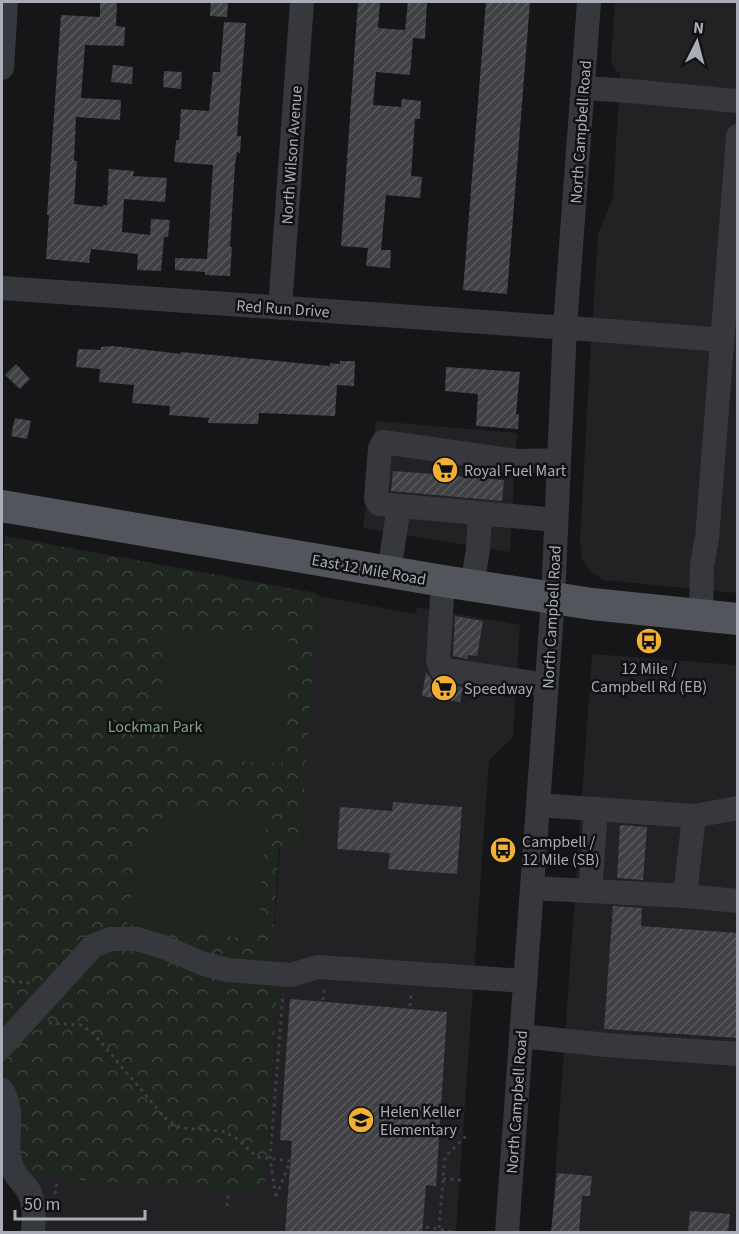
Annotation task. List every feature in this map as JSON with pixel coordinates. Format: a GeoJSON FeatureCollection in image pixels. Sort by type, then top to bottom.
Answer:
{"type":"FeatureCollection","features":[{"type":"Feature","properties":{"kind":"main road","name":"East 12 Mile Road"},"geometry":{"type":"LineString","coordinates":[[2,506],[458,584],[592,604],[738,619]]}},
{"type":"Feature","properties":{"kind":"street"},"geometry":{"type":"LineString","coordinates":[[2,68],[6,2]]}},
{"type":"Feature","properties":{"kind":"street","name":"North Wilson Avenue"},"geometry":{"type":"LineString","coordinates":[[280,308],[302,2]]}},
{"type":"Feature","properties":{"kind":"street","name":"North Campbell Road"},"geometry":{"type":"LineString","coordinates":[[507,1233],[553,598],[565,327],[589,2]]}},
{"type":"Feature","properties":{"kind":"street"},"geometry":{"type":"LineString","coordinates":[[583,88],[629,90],[738,101]]}},
{"type":"Feature","properties":{"kind":"street"},"geometry":{"type":"LineString","coordinates":[[701,615],[702,565],[707,538],[738,135]]}},
{"type":"Feature","properties":{"kind":"street","name":"Red Run Drive"},"geometry":{"type":"LineString","coordinates":[[2,288],[722,340]]}},
{"type":"Feature","properties":{"kind":"street"},"geometry":{"type":"LineString","coordinates":[[556,520],[379,504],[376,499],[380,448],[383,442],[517,461],[559,460]]}},
{"type":"Feature","properties":{"kind":"street"},"geometry":{"type":"LineString","coordinates":[[389,572],[399,506]]}},
{"type":"Feature","properties":{"kind":"street"},"geometry":{"type":"LineString","coordinates":[[480,514],[478,549],[458,584],[438,661],[441,669],[547,686]]}},
{"type":"Feature","properties":{"kind":"street"},"geometry":{"type":"LineString","coordinates":[[538,805],[694,816],[738,808]]}},
{"type":"Feature","properties":{"kind":"street"},"geometry":{"type":"LineString","coordinates":[[588,890],[591,880],[596,809]]}},
{"type":"Feature","properties":{"kind":"street"},"geometry":{"type":"LineString","coordinates":[[685,896],[694,816]]}},
{"type":"Feature","properties":{"kind":"street"},"geometry":{"type":"LineString","coordinates":[[532,888],[738,901]]}},
{"type":"Feature","properties":{"kind":"street"},"geometry":{"type":"LineString","coordinates":[[2,1046],[93,946],[111,939],[137,939],[204,964],[228,970],[291,975],[318,967],[525,981]]}},
{"type":"Feature","properties":{"kind":"street"},"geometry":{"type":"LineString","coordinates":[[521,1036],[607,1045],[738,1054]]}},
{"type":"Feature","properties":{"kind":"street"},"geometry":{"type":"LineString","coordinates":[[2,1090],[10,1112],[9,1154],[14,1170],[28,1189],[35,1210],[33,1233]]}},
{"type":"Feature","properties":{"kind":"path"},"geometry":{"type":"LineString","coordinates":[[24,1020],[81,1026],[93,1033],[166,1119],[181,1128],[222,1131],[236,1138],[257,1157],[270,1159],[290,1161],[276,1197],[270,1159],[284,974]]}},
{"type":"Feature","properties":{"kind":"path"},"geometry":{"type":"LineString","coordinates":[[439,1228],[444,1156],[466,1136]]}},
{"type":"Feature","properties":{"kind":"path"},"geometry":{"type":"LineString","coordinates":[[443,1179],[463,1180]]}},
{"type":"Feature","properties":{"kind":"path"},"geometry":{"type":"LineString","coordinates":[[55,1194],[57,1182]]}},
{"type":"Feature","properties":{"kind":"path"},"geometry":{"type":"LineString","coordinates":[[227,1206],[228,1194]]}},
{"type":"Feature","properties":{"kind":"path"},"geometry":{"type":"LineString","coordinates":[[426,1227],[439,1228],[453,1233]]}},
{"type":"Feature","properties":{"kind":"shaded area"},"geometry":{"type":"Polygon","coordinates":[[[615,2],[737,2],[737,593],[603,580],[590,571],[582,559],[580,541],[598,234],[613,197],[620,74],[611,60],[615,2]]]}},
{"type":"Feature","properties":{"kind":"shaded area"},"geometry":{"type":"Polygon","coordinates":[[[376,421],[517,433],[510,552],[363,528],[376,421]]]}},
{"type":"Feature","properties":{"kind":"shaded area"},"geometry":{"type":"Polygon","coordinates":[[[318,596],[416,614],[417,607],[520,625],[513,737],[489,760],[456,1232],[22,1232],[21,1205],[2,1174],[265,1188],[278,984],[271,966],[280,848],[300,849],[318,596]]]}},
{"type":"Feature","properties":{"kind":"shaded area"},"geometry":{"type":"Polygon","coordinates":[[[592,654],[737,665],[737,1232],[551,1232],[592,654]]]}},
{"type":"Feature","properties":{"kind":"green space","name":"Lockman Park"},"geometry":{"type":"Polygon","coordinates":[[[5,536],[316,593],[318,596],[300,849],[279,848],[271,966],[278,984],[265,1187],[258,1193],[2,1174],[2,586],[5,536]]]}},
{"type":"Feature","properties":{"kind":"green space"},"geometry":{"type":"Polygon","coordinates":[[[165,632],[280,633],[290,641],[281,764],[199,758],[161,720],[165,632]]]}},
{"type":"Feature","properties":{"kind":"green space"},"geometry":{"type":"Polygon","coordinates":[[[178,807],[266,813],[259,930],[250,939],[127,924],[138,843],[178,807]]]}},
{"type":"Feature","properties":{"kind":"building"},"geometry":{"type":"Polygon","coordinates":[[[100,2],[117,2],[116,26],[125,27],[124,46],[85,45],[81,98],[121,100],[120,120],[76,117],[74,161],[77,161],[74,204],[103,207],[107,205],[109,169],[134,171],[133,176],[167,178],[165,202],[124,199],[122,232],[150,235],[151,219],[170,220],[168,237],[164,237],[161,271],[137,270],[138,254],[91,249],[89,263],[46,259],[61,15],[100,17],[100,2]]]}},
{"type":"Feature","properties":{"kind":"building"},"geometry":{"type":"Polygon","coordinates":[[[211,2],[228,2],[227,17],[210,16],[211,2]]]}},
{"type":"Feature","properties":{"kind":"building"},"geometry":{"type":"Polygon","coordinates":[[[358,2],[380,2],[378,28],[405,30],[408,2],[427,2],[425,39],[413,38],[410,75],[376,72],[373,105],[401,107],[402,99],[421,101],[420,119],[415,119],[411,176],[422,177],[420,198],[386,195],[381,250],[391,250],[390,268],[366,266],[368,248],[341,246],[358,2]]]}},
{"type":"Feature","properties":{"kind":"building"},"geometry":{"type":"Polygon","coordinates":[[[486,2],[530,2],[507,294],[463,290],[486,2]]]}},
{"type":"Feature","properties":{"kind":"building"},"geometry":{"type":"Polygon","coordinates":[[[224,22],[246,23],[237,136],[241,136],[240,153],[237,152],[235,164],[230,276],[175,270],[175,258],[207,259],[213,165],[174,162],[176,140],[179,140],[181,109],[209,111],[213,72],[220,72],[224,22]]]}},
{"type":"Feature","properties":{"kind":"building"},"geometry":{"type":"Polygon","coordinates":[[[113,65],[133,67],[132,84],[111,82],[113,65]]]}},
{"type":"Feature","properties":{"kind":"building"},"geometry":{"type":"Polygon","coordinates":[[[164,71],[182,72],[181,89],[163,87],[164,71]]]}},
{"type":"Feature","properties":{"kind":"building"},"geometry":{"type":"Polygon","coordinates":[[[113,346],[330,366],[330,363],[340,364],[340,361],[355,361],[354,386],[337,385],[335,416],[259,413],[258,424],[208,423],[209,418],[169,415],[170,406],[132,403],[134,385],[99,382],[100,369],[76,367],[78,349],[101,350],[101,347],[113,346]]]}},
{"type":"Feature","properties":{"kind":"building"},"geometry":{"type":"Polygon","coordinates":[[[16,364],[30,379],[20,389],[5,375],[16,364]]]}},
{"type":"Feature","properties":{"kind":"building"},"geometry":{"type":"Polygon","coordinates":[[[446,367],[520,372],[516,414],[519,414],[518,429],[476,426],[478,394],[445,391],[446,367]]]}},
{"type":"Feature","properties":{"kind":"building"},"geometry":{"type":"Polygon","coordinates":[[[15,418],[31,421],[27,439],[11,436],[15,418]]]}},
{"type":"Feature","properties":{"kind":"building"},"geometry":{"type":"Polygon","coordinates":[[[435,464],[455,467],[454,476],[504,480],[502,501],[391,491],[393,471],[434,474],[435,464]]]}},
{"type":"Feature","properties":{"kind":"building"},"geometry":{"type":"Polygon","coordinates":[[[455,616],[483,621],[477,656],[468,655],[467,659],[453,656],[455,616]]]}},
{"type":"Feature","properties":{"kind":"building"},"geometry":{"type":"Polygon","coordinates":[[[426,672],[432,680],[438,683],[463,687],[460,702],[422,696],[426,672]]]}},
{"type":"Feature","properties":{"kind":"building"},"geometry":{"type":"Polygon","coordinates":[[[393,802],[462,807],[457,874],[388,869],[390,853],[337,849],[340,807],[392,811],[393,802]]]}},
{"type":"Feature","properties":{"kind":"building"},"geometry":{"type":"Polygon","coordinates":[[[620,825],[647,827],[643,880],[617,878],[620,825]]]}},
{"type":"Feature","properties":{"kind":"building"},"geometry":{"type":"Polygon","coordinates":[[[613,906],[642,908],[641,926],[738,933],[738,1038],[604,1029],[613,906]]]}},
{"type":"Feature","properties":{"kind":"building","name":"Helen Keller Elementary"},"geometry":{"type":"Polygon","coordinates":[[[290,999],[447,1012],[436,1186],[426,1185],[422,1233],[285,1233],[292,1141],[280,1140],[290,999]]]}},
{"type":"Feature","properties":{"kind":"building"},"geometry":{"type":"Polygon","coordinates":[[[557,1173],[592,1176],[590,1196],[582,1196],[579,1233],[551,1233],[557,1173]]]}},
{"type":"Feature","properties":{"kind":"building"},"geometry":{"type":"Polygon","coordinates":[[[690,1211],[730,1214],[728,1233],[688,1233],[690,1211]]]}},
{"type":"Feature","properties":{"kind":"place","name":"Royal Fuel Mart"},"geometry":{"type":"Point","coordinates":[445,470]}},
{"type":"Feature","properties":{"kind":"place","name":"12 Mile / Campbell Rd (EB)"},"geometry":{"type":"Point","coordinates":[649,641]}},
{"type":"Feature","properties":{"kind":"place","name":"Speedway"},"geometry":{"type":"Point","coordinates":[444,688]}},
{"type":"Feature","properties":{"kind":"place","name":"Campbell / 12 Mile (SB)"},"geometry":{"type":"Point","coordinates":[503,850]}},
{"type":"Feature","properties":{"kind":"place","name":"Helen Keller Elementary"},"geometry":{"type":"Point","coordinates":[361,1120]}}]}
